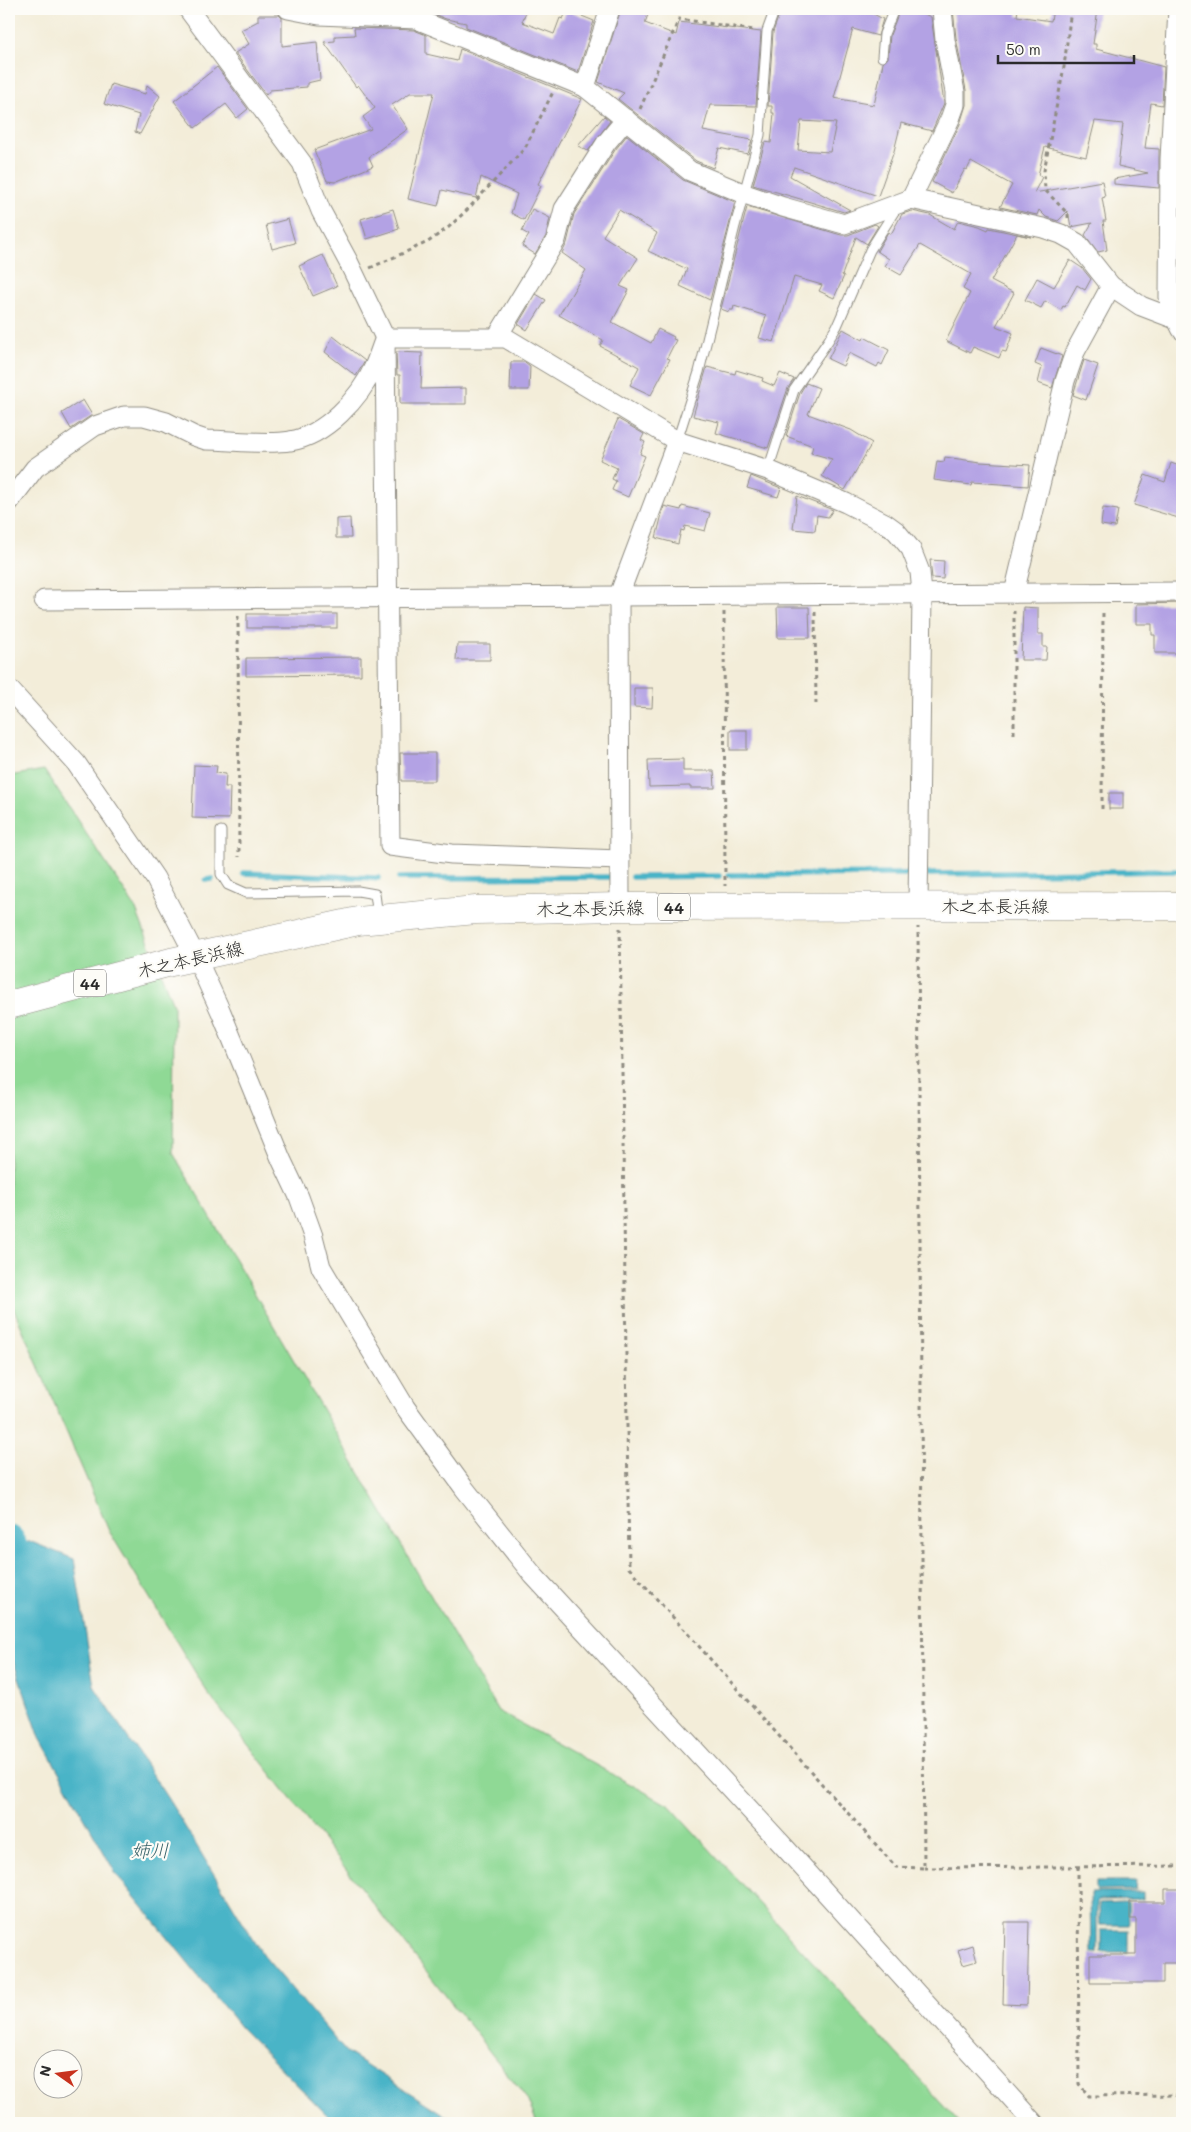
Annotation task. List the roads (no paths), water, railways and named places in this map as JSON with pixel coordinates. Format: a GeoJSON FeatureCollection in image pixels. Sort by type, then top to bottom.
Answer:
{"type":"FeatureCollection","features":[{"type":"Feature","properties":{"kind":"main road","name":"木之本長浜線"},"geometry":{"type":"LineString","coordinates":[[9,1005],[183,959],[358,921],[476,910],[620,907],[1182,906]]}},
{"type":"Feature","properties":{"kind":"street"},"geometry":{"type":"LineString","coordinates":[[188,9],[302,163],[321,211],[355,275],[385,338],[390,846],[452,854],[620,860]]}},
{"type":"Feature","properties":{"kind":"street"},"geometry":{"type":"LineString","coordinates":[[288,9],[319,15],[416,19],[585,88],[690,171],[745,194],[844,224],[905,202],[1043,228],[1077,243],[1111,286],[1141,306],[1179,324]]}},
{"type":"Feature","properties":{"kind":"street"},"geometry":{"type":"LineString","coordinates":[[585,88],[610,9]]}},
{"type":"Feature","properties":{"kind":"street"},"geometry":{"type":"LineString","coordinates":[[905,202],[950,119],[955,104],[955,92],[944,40],[942,9]]}},
{"type":"Feature","properties":{"kind":"street"},"geometry":{"type":"LineString","coordinates":[[1178,9],[1177,102],[1170,297],[1179,324]]}},
{"type":"Feature","properties":{"kind":"street"},"geometry":{"type":"LineString","coordinates":[[497,336],[556,240],[564,209],[606,143],[630,122]]}},
{"type":"Feature","properties":{"kind":"street"},"geometry":{"type":"LineString","coordinates":[[1014,593],[1065,381],[1075,352],[1111,286]]}},
{"type":"Feature","properties":{"kind":"street"},"geometry":{"type":"LineString","coordinates":[[385,338],[497,336],[506,338],[677,441],[768,470],[846,503],[885,523],[896,531],[911,549],[920,572],[922,593],[918,906]]}},
{"type":"Feature","properties":{"kind":"street"},"geometry":{"type":"LineString","coordinates":[[9,502],[34,468],[95,426],[124,416],[144,416],[166,422],[206,440],[288,441],[314,434],[335,417],[360,390],[374,368],[385,338]]}},
{"type":"Feature","properties":{"kind":"street"},"geometry":{"type":"LineString","coordinates":[[620,907],[619,595],[677,441]]}},
{"type":"Feature","properties":{"kind":"street"},"geometry":{"type":"LineString","coordinates":[[44,600],[1182,592]]}},
{"type":"Feature","properties":{"kind":"street"},"geometry":{"type":"LineString","coordinates":[[9,690],[76,764],[154,878],[183,959],[299,1197],[313,1236],[320,1267],[405,1407],[464,1488],[533,1575],[788,1851],[1034,2123]]}},
{"type":"Feature","properties":{"kind":"lane"},"geometry":{"type":"LineString","coordinates":[[677,441],[699,372],[735,226],[760,135],[767,31],[775,9]]}},
{"type":"Feature","properties":{"kind":"lane"},"geometry":{"type":"LineString","coordinates":[[882,57],[884,34],[894,9]]}},
{"type":"Feature","properties":{"kind":"lane"},"geometry":{"type":"LineString","coordinates":[[768,470],[794,390],[833,334],[870,250],[905,202]]}},
{"type":"Feature","properties":{"kind":"lane"},"geometry":{"type":"LineString","coordinates":[[221,832],[221,874],[228,885],[246,893],[358,891],[375,894],[378,920]]}},
{"type":"Feature","properties":{"kind":"water","name":"姉川"},"geometry":{"type":"Polygon","coordinates":[[[29,1541],[74,1559],[94,1686],[170,1802],[263,1955],[346,2052],[457,2123],[335,2123],[241,2028],[116,1874],[40,1738],[9,1649],[9,1565],[29,1541]]]}},
{"type":"Feature","properties":{"kind":"water"},"geometry":{"type":"Polygon","coordinates":[[[1096,1881],[1136,1881],[1135,1890],[1096,1891],[1096,1881]]]}},
{"type":"Feature","properties":{"kind":"water"},"geometry":{"type":"Polygon","coordinates":[[[1143,1892],[1143,1899],[1097,1900],[1097,1953],[1091,1953],[1090,1893],[1143,1892]]]}},
{"type":"Feature","properties":{"kind":"water"},"geometry":{"type":"Polygon","coordinates":[[[1128,1902],[1129,1925],[1100,1925],[1099,1903],[1128,1902]]]}},
{"type":"Feature","properties":{"kind":"water"},"geometry":{"type":"Polygon","coordinates":[[[1101,1930],[1128,1930],[1128,1952],[1101,1952],[1101,1930]]]}},
{"type":"Feature","properties":{"kind":"waterway"},"geometry":{"type":"LineString","coordinates":[[929,874],[1182,871]]}},
{"type":"Feature","properties":{"kind":"waterway"},"geometry":{"type":"LineString","coordinates":[[243,873],[378,878]]}},
{"type":"Feature","properties":{"kind":"waterway"},"geometry":{"type":"LineString","coordinates":[[729,875],[910,874]]}},
{"type":"Feature","properties":{"kind":"waterway"},"geometry":{"type":"LineString","coordinates":[[632,877],[719,876]]}},
{"type":"Feature","properties":{"kind":"waterway"},"geometry":{"type":"LineString","coordinates":[[399,878],[611,877]]}},
{"type":"Feature","properties":{"kind":"waterway"},"geometry":{"type":"LineString","coordinates":[[206,880],[212,879]]}},
{"type":"Feature","properties":{"kind":"waterway","name":"姉川"},"geometry":{"type":"LineString","coordinates":[[9,1541],[34,1596]]}}]}
